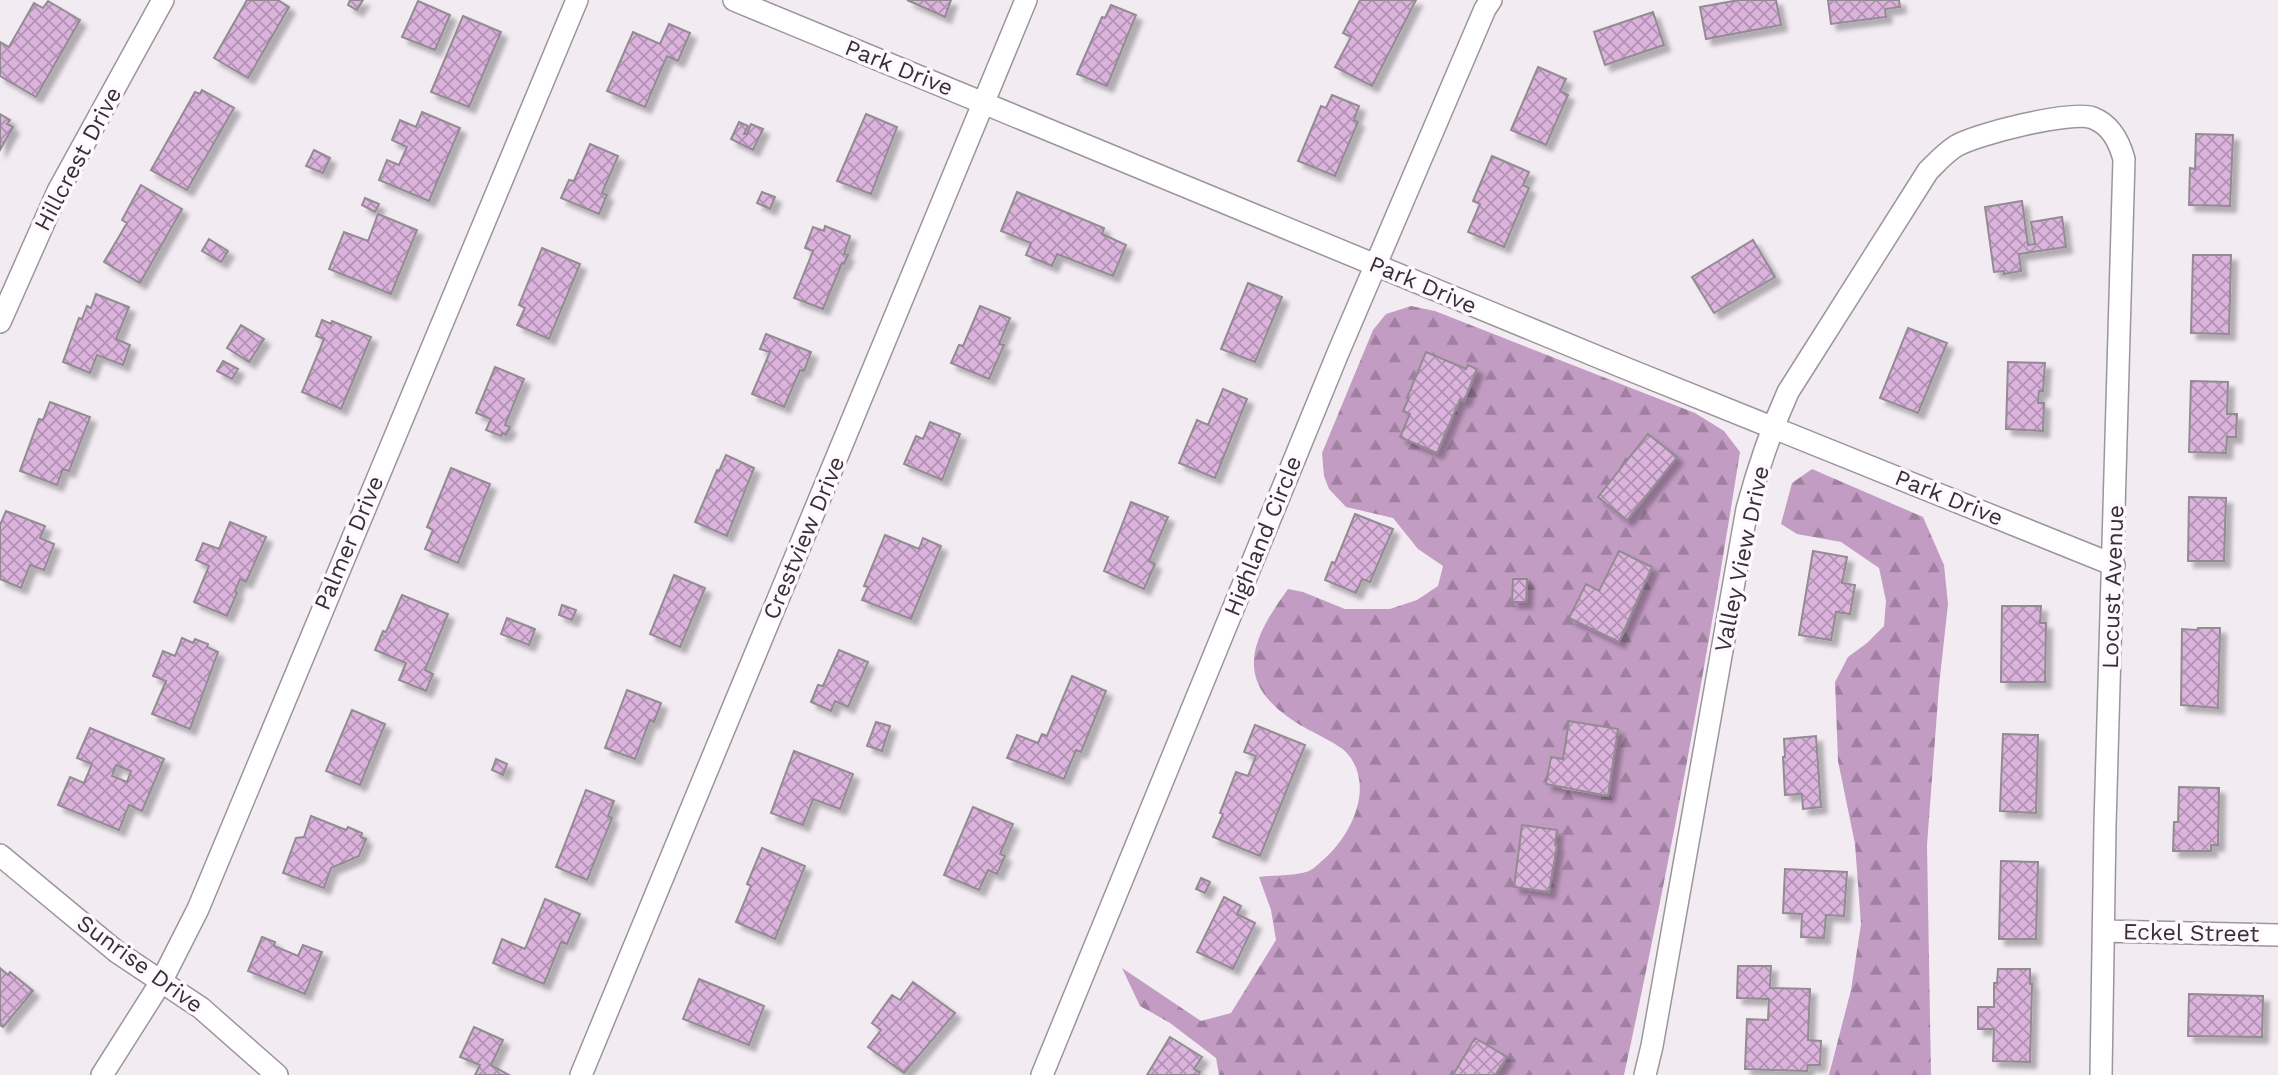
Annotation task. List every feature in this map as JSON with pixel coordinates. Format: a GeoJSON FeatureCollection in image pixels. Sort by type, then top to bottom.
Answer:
{"type":"FeatureCollection","features":[{"type":"Feature","properties":{"kind":"street","name":"Hillcrest Drive"},"geometry":{"type":"LineString","coordinates":[[0,322],[58,191],[163,0]]}},
{"type":"Feature","properties":{"kind":"street","name":"Palmer Drive"},"geometry":{"type":"LineString","coordinates":[[102,1075],[161,982],[198,909],[577,0]]}},
{"type":"Feature","properties":{"kind":"street","name":"Park Drive"},"geometry":{"type":"LineString","coordinates":[[734,0],[1375,266],[2114,565]]}},
{"type":"Feature","properties":{"kind":"street","name":"Crestview Drive"},"geometry":{"type":"LineString","coordinates":[[581,1075],[1026,0]]}},
{"type":"Feature","properties":{"kind":"street","name":"Highland Circle"},"geometry":{"type":"LineString","coordinates":[[1042,1075],[1375,266],[1491,0]]}},
{"type":"Feature","properties":{"kind":"street","name":"Valley View Drive"},"geometry":{"type":"LineString","coordinates":[[1645,1075],[1748,509],[1773,426],[1788,392],[1928,172],[1941,158],[1955,146],[1977,137],[2068,115],[2087,116]]}},
{"type":"Feature","properties":{"kind":"street","name":"Locust Avenue"},"geometry":{"type":"LineString","coordinates":[[2087,116],[2095,118],[2112,130],[2124,159],[2101,1075]]}},
{"type":"Feature","properties":{"kind":"street","name":"Sunrise Drive"},"geometry":{"type":"LineString","coordinates":[[0,855],[117,953],[201,1008],[277,1075]]}},
{"type":"Feature","properties":{"kind":"street","name":"Eckel Street"},"geometry":{"type":"LineString","coordinates":[[2104,932],[2278,935]]}},
{"type":"Feature","properties":{"kind":"green space"},"geometry":{"type":"Polygon","coordinates":[[[1411,306],[1435,311],[1695,413],[1724,431],[1740,452],[1686,764],[1624,1075],[1495,1075],[1506,1057],[1476,1038],[1453,1075],[1219,1075],[1216,1058],[1170,1023],[1140,1006],[1122,968],[1201,1021],[1231,1013],[1276,940],[1271,910],[1259,877],[1310,870],[1334,850],[1351,824],[1360,794],[1355,765],[1342,749],[1279,710],[1264,694],[1256,678],[1254,662],[1264,628],[1288,589],[1303,592],[1345,609],[1390,609],[1417,600],[1438,586],[1443,566],[1418,549],[1393,518],[1346,507],[1329,489],[1324,476],[1322,453],[1373,330],[1386,314],[1411,306]],[[1426,352],[1404,411],[1410,414],[1400,437],[1437,453],[1460,399],[1464,401],[1477,369],[1468,366],[1466,369],[1426,352]],[[1648,434],[1598,496],[1626,519],[1677,458],[1648,434]],[[1619,551],[1599,591],[1586,585],[1570,618],[1619,642],[1652,567],[1619,551]],[[1513,579],[1512,602],[1526,602],[1527,580],[1513,579]],[[1569,721],[1563,759],[1550,757],[1546,784],[1608,796],[1618,729],[1569,721]],[[1557,830],[1515,887],[1549,891],[1557,846],[1557,830]]]}},
{"type":"Feature","properties":{"kind":"green space"},"geometry":{"type":"Polygon","coordinates":[[[1812,469],[1923,517],[1944,565],[1948,604],[1927,845],[1931,1075],[1829,1075],[1851,990],[1861,924],[1855,844],[1838,761],[1835,682],[1848,657],[1884,626],[1886,601],[1879,568],[1841,542],[1797,534],[1781,524],[1792,483],[1812,469]]]}},
{"type":"Feature","properties":{"kind":"building"},"geometry":{"type":"Polygon","coordinates":[[[247,0],[278,0],[289,7],[248,78],[214,58],[247,0]]]}},
{"type":"Feature","properties":{"kind":"building"},"geometry":{"type":"Polygon","coordinates":[[[350,0],[363,0],[357,10],[348,5],[350,0]]]}},
{"type":"Feature","properties":{"kind":"building"},"geometry":{"type":"Polygon","coordinates":[[[907,0],[951,0],[945,17],[907,0]]]}},
{"type":"Feature","properties":{"kind":"building"},"geometry":{"type":"Polygon","coordinates":[[[1360,0],[1416,0],[1372,86],[1335,67],[1351,37],[1343,33],[1360,0]]]}},
{"type":"Feature","properties":{"kind":"building"},"geometry":{"type":"Polygon","coordinates":[[[1739,0],[1776,0],[1781,25],[1706,39],[1700,7],[1739,0]]]}},
{"type":"Feature","properties":{"kind":"building"},"geometry":{"type":"Polygon","coordinates":[[[1828,0],[1899,0],[1900,7],[1885,9],[1886,17],[1831,24],[1828,0]]]}},
{"type":"Feature","properties":{"kind":"building"},"geometry":{"type":"Polygon","coordinates":[[[48,1],[80,20],[36,97],[0,76],[0,42],[9,47],[34,3],[43,8],[48,1]]]}},
{"type":"Feature","properties":{"kind":"building"},"geometry":{"type":"Polygon","coordinates":[[[418,1],[450,15],[435,50],[402,37],[418,1]]]}},
{"type":"Feature","properties":{"kind":"building"},"geometry":{"type":"Polygon","coordinates":[[[1111,5],[1136,15],[1107,86],[1077,74],[1102,17],[1105,18],[1111,5]]]}},
{"type":"Feature","properties":{"kind":"building"},"geometry":{"type":"Polygon","coordinates":[[[1653,12],[1664,45],[1605,65],[1594,32],[1653,12]]]}},
{"type":"Feature","properties":{"kind":"building"},"geometry":{"type":"Polygon","coordinates":[[[463,16],[501,32],[469,107],[431,92],[463,16]]]}},
{"type":"Feature","properties":{"kind":"building"},"geometry":{"type":"Polygon","coordinates":[[[669,24],[690,33],[678,61],[667,56],[645,107],[607,91],[633,32],[660,44],[669,24]]]}},
{"type":"Feature","properties":{"kind":"building"},"geometry":{"type":"Polygon","coordinates":[[[1538,67],[1566,79],[1560,91],[1568,95],[1546,145],[1511,130],[1538,67]]]}},
{"type":"Feature","properties":{"kind":"building"},"geometry":{"type":"Polygon","coordinates":[[[202,90],[234,108],[187,190],[151,170],[195,92],[200,94],[202,90]]]}},
{"type":"Feature","properties":{"kind":"building"},"geometry":{"type":"Polygon","coordinates":[[[1332,95],[1359,106],[1354,120],[1358,122],[1335,176],[1298,161],[1321,106],[1326,108],[1332,95]]]}},
{"type":"Feature","properties":{"kind":"building"},"geometry":{"type":"Polygon","coordinates":[[[422,112],[460,128],[429,201],[379,180],[387,160],[399,165],[407,147],[392,140],[400,120],[416,127],[422,112]]]}},
{"type":"Feature","properties":{"kind":"building"},"geometry":{"type":"Polygon","coordinates":[[[0,114],[10,120],[7,124],[13,127],[0,150],[0,114]]]}},
{"type":"Feature","properties":{"kind":"building"},"geometry":{"type":"Polygon","coordinates":[[[866,114],[897,127],[871,194],[837,181],[866,114]]]}},
{"type":"Feature","properties":{"kind":"building"},"geometry":{"type":"Polygon","coordinates":[[[739,122],[748,126],[744,134],[747,134],[751,124],[763,129],[753,150],[731,139],[739,122]]]}},
{"type":"Feature","properties":{"kind":"building"},"geometry":{"type":"Polygon","coordinates":[[[2196,134],[2233,135],[2230,206],[2189,205],[2190,168],[2195,169],[2196,134]]]}},
{"type":"Feature","properties":{"kind":"building"},"geometry":{"type":"Polygon","coordinates":[[[590,144],[618,156],[602,193],[607,195],[599,214],[561,198],[569,180],[574,181],[590,144]]]}},
{"type":"Feature","properties":{"kind":"building"},"geometry":{"type":"Polygon","coordinates":[[[314,150],[330,158],[323,173],[306,166],[314,150]]]}},
{"type":"Feature","properties":{"kind":"building"},"geometry":{"type":"Polygon","coordinates":[[[1492,156],[1529,172],[1523,185],[1529,188],[1504,247],[1468,232],[1480,204],[1473,201],[1492,156]]]}},
{"type":"Feature","properties":{"kind":"building"},"geometry":{"type":"Polygon","coordinates":[[[141,185],[182,209],[140,283],[104,262],[127,223],[122,220],[141,185]]]}},
{"type":"Feature","properties":{"kind":"building"},"geometry":{"type":"Polygon","coordinates":[[[762,192],[775,197],[770,209],[757,203],[762,192]]]}},
{"type":"Feature","properties":{"kind":"building"},"geometry":{"type":"Polygon","coordinates":[[[1017,192],[1104,228],[1102,234],[1126,245],[1113,276],[1057,254],[1052,266],[1026,255],[1031,243],[1001,231],[1017,192]]]}},
{"type":"Feature","properties":{"kind":"building"},"geometry":{"type":"Polygon","coordinates":[[[365,198],[379,204],[375,212],[362,205],[365,198]]]}},
{"type":"Feature","properties":{"kind":"building"},"geometry":{"type":"Polygon","coordinates":[[[2022,201],[2028,245],[2035,244],[2031,222],[2062,217],[2066,247],[2019,254],[2021,271],[2004,274],[2004,271],[1994,272],[1985,207],[2022,201]]]}},
{"type":"Feature","properties":{"kind":"building"},"geometry":{"type":"Polygon","coordinates":[[[378,214],[417,230],[391,294],[329,269],[344,232],[368,241],[378,214]]]}},
{"type":"Feature","properties":{"kind":"building"},"geometry":{"type":"Polygon","coordinates":[[[825,226],[850,236],[844,254],[848,255],[823,309],[794,298],[813,251],[805,248],[813,227],[824,231],[825,226]]]}},
{"type":"Feature","properties":{"kind":"building"},"geometry":{"type":"Polygon","coordinates":[[[209,239],[228,251],[221,262],[202,251],[209,239]]]}},
{"type":"Feature","properties":{"kind":"building"},"geometry":{"type":"Polygon","coordinates":[[[1753,240],[1775,277],[1714,313],[1692,277],[1753,240]]]}},
{"type":"Feature","properties":{"kind":"building"},"geometry":{"type":"Polygon","coordinates":[[[542,248],[580,264],[549,339],[517,325],[525,308],[519,305],[542,248]]]}},
{"type":"Feature","properties":{"kind":"building"},"geometry":{"type":"Polygon","coordinates":[[[2193,255],[2231,255],[2229,334],[2191,333],[2193,255]]]}},
{"type":"Feature","properties":{"kind":"building"},"geometry":{"type":"Polygon","coordinates":[[[1248,283],[1282,297],[1255,362],[1221,349],[1248,283]]]}},
{"type":"Feature","properties":{"kind":"building"},"geometry":{"type":"Polygon","coordinates":[[[96,294],[129,307],[116,339],[130,345],[123,365],[97,355],[90,373],[63,362],[79,318],[82,319],[87,306],[91,308],[96,294]]]}},
{"type":"Feature","properties":{"kind":"building"},"geometry":{"type":"Polygon","coordinates":[[[980,306],[1010,318],[999,344],[1004,345],[989,379],[951,363],[959,345],[963,346],[980,306]]]}},
{"type":"Feature","properties":{"kind":"building"},"geometry":{"type":"Polygon","coordinates":[[[322,320],[331,324],[332,321],[371,337],[341,409],[302,392],[324,339],[316,336],[322,320]]]}},
{"type":"Feature","properties":{"kind":"building"},"geometry":{"type":"Polygon","coordinates":[[[241,325],[264,339],[249,362],[227,348],[241,325]]]}},
{"type":"Feature","properties":{"kind":"building"},"geometry":{"type":"Polygon","coordinates":[[[1908,328],[1947,343],[1918,413],[1880,398],[1908,328]]]}},
{"type":"Feature","properties":{"kind":"building"},"geometry":{"type":"Polygon","coordinates":[[[766,334],[811,352],[784,407],[752,394],[770,352],[760,349],[766,334]]]}},
{"type":"Feature","properties":{"kind":"building"},"geometry":{"type":"Polygon","coordinates":[[[1426,352],[1466,369],[1468,365],[1477,369],[1464,401],[1460,399],[1437,453],[1400,437],[1410,414],[1403,411],[1426,352]]]}},
{"type":"Feature","properties":{"kind":"building"},"geometry":{"type":"Polygon","coordinates":[[[223,361],[238,369],[232,379],[217,371],[223,361]]]}},
{"type":"Feature","properties":{"kind":"building"},"geometry":{"type":"Polygon","coordinates":[[[2008,362],[2045,363],[2043,391],[2039,391],[2038,403],[2044,403],[2043,431],[2006,429],[2008,362]]]}},
{"type":"Feature","properties":{"kind":"building"},"geometry":{"type":"Polygon","coordinates":[[[495,367],[524,379],[505,425],[510,427],[506,435],[502,433],[501,436],[486,430],[491,419],[476,413],[495,367]]]}},
{"type":"Feature","properties":{"kind":"building"},"geometry":{"type":"Polygon","coordinates":[[[2191,381],[2228,382],[2227,414],[2237,414],[2236,437],[2227,437],[2226,453],[2189,452],[2191,381]]]}},
{"type":"Feature","properties":{"kind":"building"},"geometry":{"type":"Polygon","coordinates":[[[1223,389],[1247,399],[1215,478],[1179,463],[1197,420],[1208,425],[1223,389]]]}},
{"type":"Feature","properties":{"kind":"building"},"geometry":{"type":"Polygon","coordinates":[[[50,402],[90,417],[69,471],[63,469],[57,485],[20,471],[39,419],[43,420],[50,402]]]}},
{"type":"Feature","properties":{"kind":"building"},"geometry":{"type":"Polygon","coordinates":[[[930,422],[960,434],[942,480],[904,464],[916,436],[923,439],[930,422]]]}},
{"type":"Feature","properties":{"kind":"building"},"geometry":{"type":"Polygon","coordinates":[[[1648,434],[1677,457],[1627,520],[1598,497],[1648,434]]]}},
{"type":"Feature","properties":{"kind":"building"},"geometry":{"type":"Polygon","coordinates":[[[726,455],[754,468],[727,536],[695,522],[726,455]]]}},
{"type":"Feature","properties":{"kind":"building"},"geometry":{"type":"Polygon","coordinates":[[[451,468],[490,484],[458,563],[425,549],[433,530],[427,527],[451,468]]]}},
{"type":"Feature","properties":{"kind":"building"},"geometry":{"type":"Polygon","coordinates":[[[2189,497],[2226,498],[2224,561],[2188,561],[2189,497]]]}},
{"type":"Feature","properties":{"kind":"building"},"geometry":{"type":"Polygon","coordinates":[[[1131,502],[1168,517],[1149,561],[1155,564],[1144,589],[1104,571],[1131,502]]]}},
{"type":"Feature","properties":{"kind":"building"},"geometry":{"type":"Polygon","coordinates":[[[6,511],[45,526],[40,538],[54,544],[44,570],[30,565],[21,588],[0,579],[0,525],[6,511]]]}},
{"type":"Feature","properties":{"kind":"building"},"geometry":{"type":"Polygon","coordinates":[[[1355,514],[1393,529],[1370,582],[1362,579],[1356,593],[1325,580],[1355,514]]]}},
{"type":"Feature","properties":{"kind":"building"},"geometry":{"type":"Polygon","coordinates":[[[230,522],[266,537],[246,582],[240,579],[227,616],[194,602],[209,566],[196,560],[203,543],[219,549],[230,522]]]}},
{"type":"Feature","properties":{"kind":"building"},"geometry":{"type":"Polygon","coordinates":[[[885,535],[919,549],[923,538],[941,546],[911,619],[862,600],[868,587],[864,586],[885,535]]]}},
{"type":"Feature","properties":{"kind":"building"},"geometry":{"type":"Polygon","coordinates":[[[1619,551],[1652,567],[1619,642],[1569,618],[1586,584],[1599,591],[1619,551]]]}},
{"type":"Feature","properties":{"kind":"building"},"geometry":{"type":"Polygon","coordinates":[[[1813,551],[1847,557],[1842,583],[1855,585],[1850,614],[1836,612],[1831,640],[1799,635],[1813,551]]]}},
{"type":"Feature","properties":{"kind":"building"},"geometry":{"type":"Polygon","coordinates":[[[674,575],[705,588],[680,647],[650,634],[674,575]]]}},
{"type":"Feature","properties":{"kind":"building"},"geometry":{"type":"Polygon","coordinates":[[[1513,579],[1527,579],[1526,602],[1512,602],[1513,579]]]}},
{"type":"Feature","properties":{"kind":"building"},"geometry":{"type":"Polygon","coordinates":[[[402,595],[448,614],[425,670],[433,674],[426,691],[399,680],[406,663],[375,650],[402,595]]]}},
{"type":"Feature","properties":{"kind":"building"},"geometry":{"type":"Polygon","coordinates":[[[562,605],[576,610],[572,620],[559,615],[562,605]]]}},
{"type":"Feature","properties":{"kind":"building"},"geometry":{"type":"Polygon","coordinates":[[[2002,606],[2041,606],[2040,623],[2046,623],[2045,682],[2001,682],[2002,606]]]}},
{"type":"Feature","properties":{"kind":"building"},"geometry":{"type":"Polygon","coordinates":[[[507,618],[535,629],[529,645],[501,634],[507,618]]]}},
{"type":"Feature","properties":{"kind":"building"},"geometry":{"type":"Polygon","coordinates":[[[2220,628],[2218,708],[2181,705],[2182,629],[2220,628]]]}},
{"type":"Feature","properties":{"kind":"building"},"geometry":{"type":"Polygon","coordinates":[[[182,638],[193,643],[195,639],[208,644],[207,647],[218,652],[190,729],[152,714],[166,681],[153,676],[163,651],[175,656],[182,638]]]}},
{"type":"Feature","properties":{"kind":"building"},"geometry":{"type":"Polygon","coordinates":[[[839,650],[868,662],[848,707],[835,701],[831,711],[811,702],[818,685],[823,686],[839,650]]]}},
{"type":"Feature","properties":{"kind":"building"},"geometry":{"type":"Polygon","coordinates":[[[1072,676],[1106,691],[1081,752],[1076,750],[1064,779],[1007,758],[1017,735],[1038,743],[1042,734],[1047,736],[1072,676]]]}},
{"type":"Feature","properties":{"kind":"building"},"geometry":{"type":"Polygon","coordinates":[[[627,690],[661,703],[654,722],[650,720],[635,759],[605,748],[627,690]]]}},
{"type":"Feature","properties":{"kind":"building"},"geometry":{"type":"Polygon","coordinates":[[[352,710],[385,724],[360,785],[326,771],[352,710]]]}},
{"type":"Feature","properties":{"kind":"building"},"geometry":{"type":"Polygon","coordinates":[[[1569,721],[1618,729],[1608,796],[1546,784],[1551,757],[1563,759],[1569,721]]]}},
{"type":"Feature","properties":{"kind":"building"},"geometry":{"type":"Polygon","coordinates":[[[876,722],[890,726],[882,751],[867,746],[876,722]]]}},
{"type":"Feature","properties":{"kind":"building"},"geometry":{"type":"Polygon","coordinates":[[[1255,725],[1305,745],[1260,856],[1213,837],[1236,772],[1248,776],[1256,756],[1244,752],[1255,725]]]}},
{"type":"Feature","properties":{"kind":"building"},"geometry":{"type":"Polygon","coordinates":[[[90,728],[164,759],[142,811],[129,805],[119,830],[58,805],[70,777],[84,783],[92,764],[77,758],[90,728]],[[116,765],[112,776],[127,782],[131,771],[116,765]]]}},
{"type":"Feature","properties":{"kind":"building"},"geometry":{"type":"Polygon","coordinates":[[[2003,734],[2038,735],[2036,813],[2000,811],[2003,734]]]}},
{"type":"Feature","properties":{"kind":"building"},"geometry":{"type":"Polygon","coordinates":[[[1816,736],[1821,807],[1803,809],[1802,794],[1785,795],[1784,739],[1816,736]]]}},
{"type":"Feature","properties":{"kind":"building"},"geometry":{"type":"Polygon","coordinates":[[[794,751],[853,774],[840,809],[813,799],[803,825],[771,813],[794,751]]]}},
{"type":"Feature","properties":{"kind":"building"},"geometry":{"type":"Polygon","coordinates":[[[496,759],[507,764],[503,775],[492,770],[496,759]]]}},
{"type":"Feature","properties":{"kind":"building"},"geometry":{"type":"Polygon","coordinates":[[[2179,787],[2219,788],[2218,845],[2211,845],[2211,851],[2173,851],[2174,822],[2178,822],[2179,787]]]}},
{"type":"Feature","properties":{"kind":"building"},"geometry":{"type":"Polygon","coordinates":[[[586,790],[614,801],[608,816],[612,818],[587,880],[556,867],[586,790]]]}},
{"type":"Feature","properties":{"kind":"building"},"geometry":{"type":"Polygon","coordinates":[[[973,807],[1013,824],[1000,854],[1005,856],[997,874],[988,870],[979,890],[944,875],[973,807]]]}},
{"type":"Feature","properties":{"kind":"building"},"geometry":{"type":"Polygon","coordinates":[[[311,816],[346,830],[348,827],[362,833],[361,837],[366,839],[359,856],[331,868],[324,888],[283,873],[296,838],[304,837],[311,816]]]}},
{"type":"Feature","properties":{"kind":"building"},"geometry":{"type":"Polygon","coordinates":[[[1522,825],[1557,830],[1549,892],[1514,887],[1522,825]]]}},
{"type":"Feature","properties":{"kind":"building"},"geometry":{"type":"Polygon","coordinates":[[[762,848],[805,866],[775,939],[736,922],[751,886],[747,884],[762,848]]]}},
{"type":"Feature","properties":{"kind":"building"},"geometry":{"type":"Polygon","coordinates":[[[2001,861],[2038,862],[2036,939],[1999,939],[2001,861]]]}},
{"type":"Feature","properties":{"kind":"building"},"geometry":{"type":"Polygon","coordinates":[[[1785,869],[1847,872],[1844,916],[1826,915],[1824,938],[1801,937],[1802,914],[1783,913],[1785,869]]]}},
{"type":"Feature","properties":{"kind":"building"},"geometry":{"type":"Polygon","coordinates":[[[1201,878],[1210,882],[1205,893],[1196,889],[1201,878]]]}},
{"type":"Feature","properties":{"kind":"building"},"geometry":{"type":"Polygon","coordinates":[[[1224,897],[1241,906],[1237,914],[1255,923],[1233,969],[1197,952],[1224,897]]]}},
{"type":"Feature","properties":{"kind":"building"},"geometry":{"type":"Polygon","coordinates":[[[545,899],[580,914],[567,944],[561,942],[544,984],[493,963],[502,939],[525,949],[545,899]]]}},
{"type":"Feature","properties":{"kind":"building"},"geometry":{"type":"Polygon","coordinates":[[[262,937],[275,942],[274,946],[298,956],[303,945],[322,952],[305,994],[248,971],[262,937]]]}},
{"type":"Feature","properties":{"kind":"building"},"geometry":{"type":"Polygon","coordinates":[[[1738,966],[1771,966],[1770,988],[1810,989],[1808,1040],[1821,1041],[1820,1065],[1808,1065],[1807,1071],[1745,1069],[1747,1019],[1768,1020],[1769,999],[1737,998],[1738,966]]]}},
{"type":"Feature","properties":{"kind":"building"},"geometry":{"type":"Polygon","coordinates":[[[0,968],[8,975],[10,972],[33,991],[3,1027],[0,1025],[0,968]]]}},
{"type":"Feature","properties":{"kind":"building"},"geometry":{"type":"Polygon","coordinates":[[[1998,969],[2030,969],[2030,1062],[1993,1061],[1994,1029],[1978,1029],[1978,1007],[1994,1007],[1994,983],[1997,983],[1998,969]]]}},
{"type":"Feature","properties":{"kind":"building"},"geometry":{"type":"Polygon","coordinates":[[[699,979],[764,1006],[749,1045],[683,1019],[699,979]]]}},
{"type":"Feature","properties":{"kind":"building"},"geometry":{"type":"Polygon","coordinates":[[[913,982],[955,1013],[904,1073],[868,1047],[881,1030],[872,1023],[892,995],[900,1000],[913,982]]]}},
{"type":"Feature","properties":{"kind":"building"},"geometry":{"type":"Polygon","coordinates":[[[2189,994],[2263,996],[2262,1037],[2188,1036],[2189,994]]]}},
{"type":"Feature","properties":{"kind":"building"},"geometry":{"type":"Polygon","coordinates":[[[474,1027],[503,1040],[491,1065],[509,1075],[475,1075],[480,1065],[460,1057],[474,1027]]]}},
{"type":"Feature","properties":{"kind":"building"},"geometry":{"type":"Polygon","coordinates":[[[1170,1037],[1202,1057],[1194,1069],[1200,1072],[1198,1075],[1147,1075],[1170,1037]]]}},
{"type":"Feature","properties":{"kind":"building"},"geometry":{"type":"Polygon","coordinates":[[[1475,1038],[1507,1057],[1495,1075],[1453,1075],[1475,1038]]]}}]}
